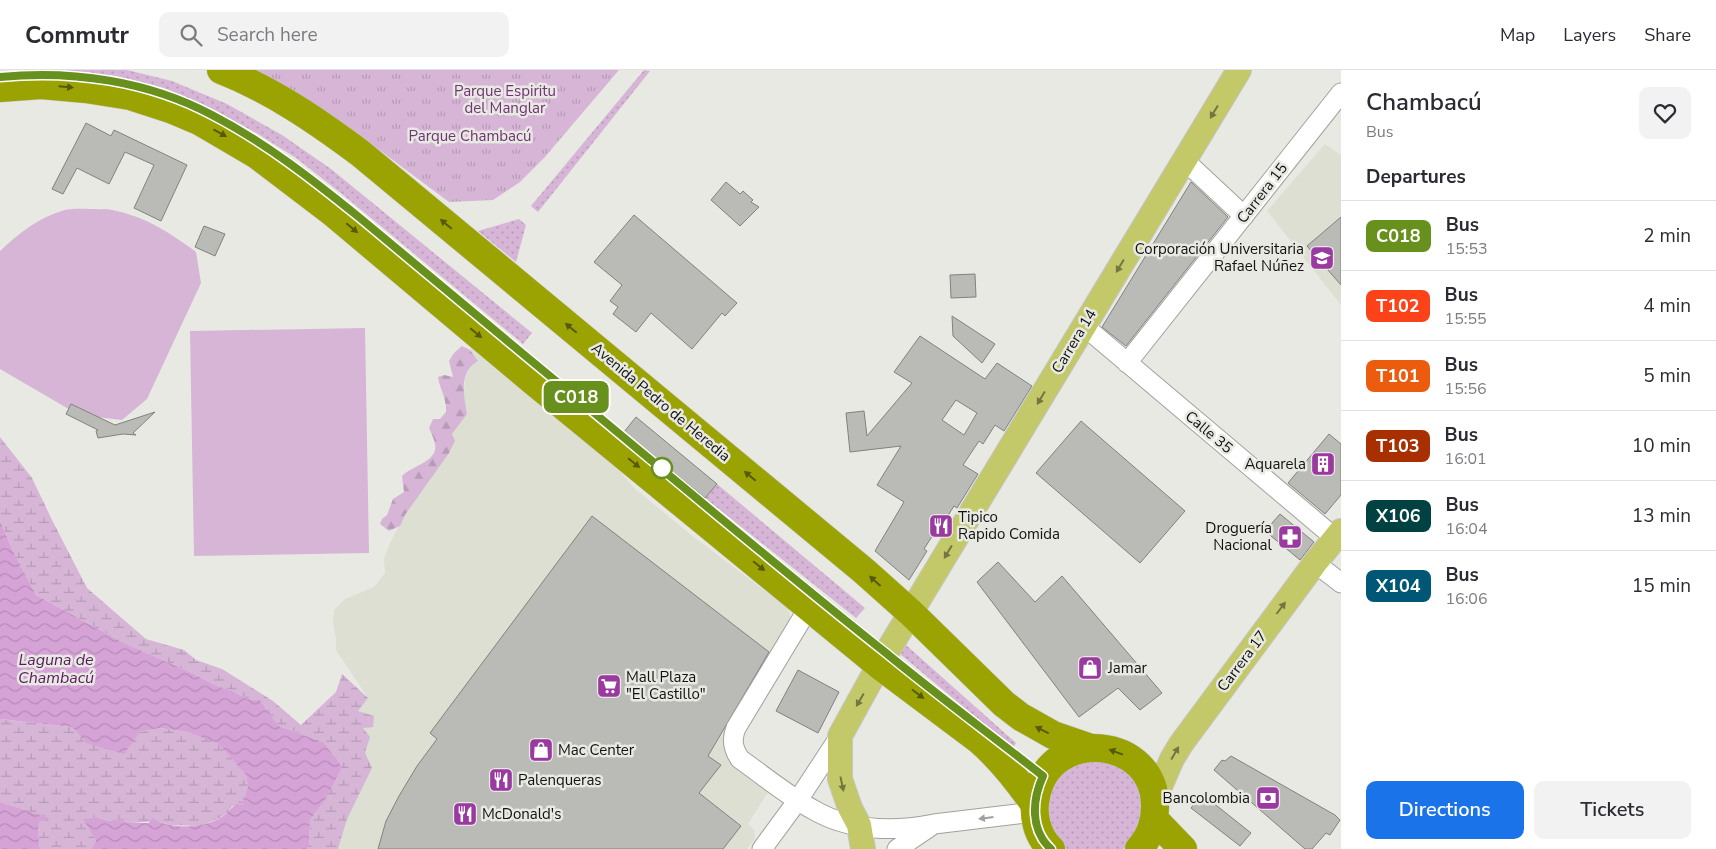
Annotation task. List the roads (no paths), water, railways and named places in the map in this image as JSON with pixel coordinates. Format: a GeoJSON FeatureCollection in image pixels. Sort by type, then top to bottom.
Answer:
{"type":"FeatureCollection","features":[{"type":"Feature","properties":{"kind":"highway","name":"Avenida Pedro de Heredia"},"geometry":{"type":"LineString","coordinates":[[221,70],[245,79],[278,97],[322,124],[360,153],[829,542],[911,613],[1004,704],[1021,718],[1053,735],[1088,747],[1106,748],[1124,754],[1139,765],[1150,780],[1155,809]]}},
{"type":"Feature","properties":{"kind":"highway"},"geometry":{"type":"LineString","coordinates":[[0,88],[41,85],[86,89],[130,96],[199,121],[248,150],[296,183],[533,381],[879,665],[994,753],[1009,770],[1034,808]]}},
{"type":"Feature","properties":{"kind":"highway"},"geometry":{"type":"LineString","coordinates":[[1051,849],[1038,830],[1034,808],[1037,790],[1043,776],[1060,758],[1088,747]]}},
{"type":"Feature","properties":{"kind":"highway"},"geometry":{"type":"LineString","coordinates":[[1139,849],[1151,832],[1155,809]]}},
{"type":"Feature","properties":{"kind":"highway"},"geometry":{"type":"LineString","coordinates":[[1155,809],[1183,849]]}},
{"type":"Feature","properties":{"kind":"main road","name":"Carrera 14"},"geometry":{"type":"LineString","coordinates":[[840,736],[879,665],[1239,70]]}},
{"type":"Feature","properties":{"kind":"main road","name":"Carrera 17"},"geometry":{"type":"LineString","coordinates":[[1155,809],[1172,759],[1181,744],[1315,563],[1338,535]]}},
{"type":"Feature","properties":{"kind":"main road"},"geometry":{"type":"LineString","coordinates":[[840,736],[840,779],[850,808],[859,826],[864,849]]}},
{"type":"Feature","properties":{"kind":"street","name":"Carrera 15"},"geometry":{"type":"LineString","coordinates":[[1127,362],[1341,93]]}},
{"type":"Feature","properties":{"kind":"street"},"geometry":{"type":"LineString","coordinates":[[1184,160],[1244,216]]}},
{"type":"Feature","properties":{"kind":"street","name":"Calle 35"},"geometry":{"type":"LineString","coordinates":[[1084,326],[1338,535]]}},
{"type":"Feature","properties":{"kind":"street"},"geometry":{"type":"LineString","coordinates":[[1315,563],[1341,583]]}},
{"type":"Feature","properties":{"kind":"street"},"geometry":{"type":"LineString","coordinates":[[809,607],[732,736],[735,753],[740,759],[798,800],[827,817],[859,826],[889,829],[912,828],[1034,808]]}},
{"type":"Feature","properties":{"kind":"street"},"geometry":{"type":"LineString","coordinates":[[762,849],[798,800],[840,736]]}},
{"type":"Feature","properties":{"kind":"street"},"geometry":{"type":"LineString","coordinates":[[897,849],[934,824]]}},
{"type":"Feature","properties":{"kind":"water","name":"Laguna de Chambacú"},"geometry":{"type":"Polygon","coordinates":[[[0,520],[12,549],[36,595],[122,642],[217,686],[248,699],[260,700],[279,726],[323,742],[342,767],[324,802],[310,820],[309,847],[306,849],[91,849],[96,841],[83,819],[96,817],[109,821],[116,819],[131,823],[149,823],[152,818],[168,825],[177,826],[206,824],[222,817],[237,804],[242,805],[248,786],[246,775],[218,743],[187,732],[160,728],[140,732],[124,754],[86,743],[72,727],[0,719],[0,520]]]}},
{"type":"Feature","properties":{"kind":"water"},"geometry":{"type":"Polygon","coordinates":[[[0,802],[50,818],[39,822],[40,849],[0,849],[0,802]]]}},
{"type":"Feature","properties":{"kind":"place","name":"Corporación Universitaria Rafael Núñez"},"geometry":{"type":"Point","coordinates":[1322,258]}},
{"type":"Feature","properties":{"kind":"place","name":"Aquarela"},"geometry":{"type":"Point","coordinates":[1323,464]}},
{"type":"Feature","properties":{"kind":"place","name":"Tipico Rapido Comida"},"geometry":{"type":"Point","coordinates":[941,526]}},
{"type":"Feature","properties":{"kind":"place","name":"Droguería Nacional"},"geometry":{"type":"Point","coordinates":[1290,537]}},
{"type":"Feature","properties":{"kind":"place","name":"Jamar"},"geometry":{"type":"Point","coordinates":[1090,668]}},
{"type":"Feature","properties":{"kind":"place","name":"Mall Plaza \"El Castillo\""},"geometry":{"type":"Point","coordinates":[609,686]}},
{"type":"Feature","properties":{"kind":"place","name":"Mac Center"},"geometry":{"type":"Point","coordinates":[541,750]}},
{"type":"Feature","properties":{"kind":"place","name":"Palenqueras"},"geometry":{"type":"Point","coordinates":[501,780]}},
{"type":"Feature","properties":{"kind":"place","name":"Bancolombia"},"geometry":{"type":"Point","coordinates":[1268,798]}},
{"type":"Feature","properties":{"kind":"place","name":"McDonald's"},"geometry":{"type":"Point","coordinates":[465,814]}},
{"type":"Feature","properties":{"kind":"park label","name":"Parque Espiritu del Manglar"},"geometry":{"type":"Point","coordinates":[505,100]}},
{"type":"Feature","properties":{"kind":"park label","name":"Parque Chambacú"},"geometry":{"type":"Point","coordinates":[470,136]}}]}
